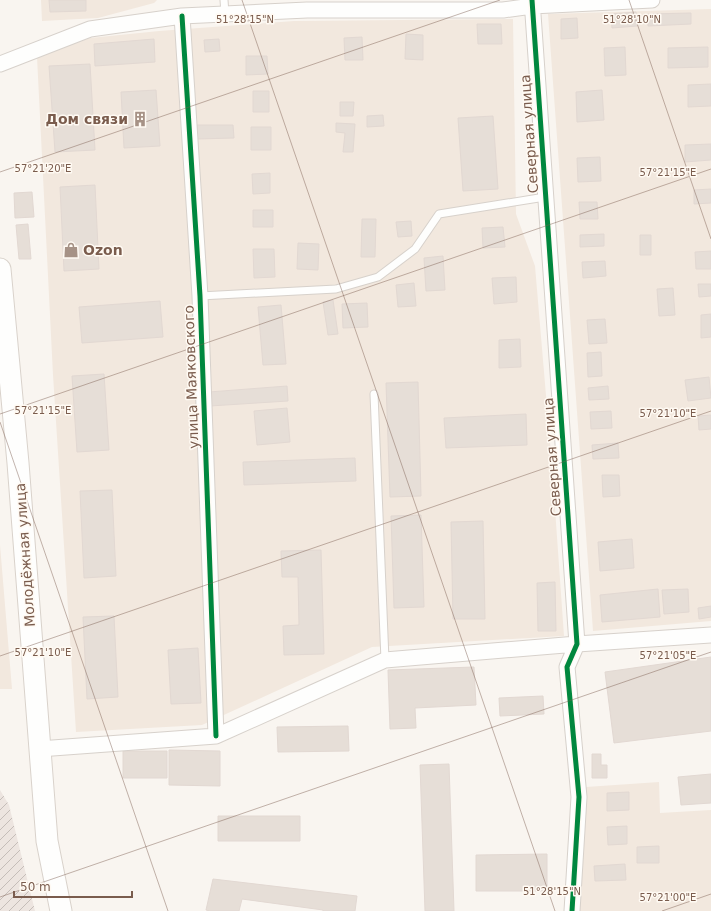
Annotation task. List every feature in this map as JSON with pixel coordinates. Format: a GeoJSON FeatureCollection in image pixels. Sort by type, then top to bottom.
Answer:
{"type":"FeatureCollection","features":[{"type":"Feature","properties":{"kind":"street"},"geometry":{"type":"LineString","coordinates":[[0,64],[90,29],[182,16],[225,7],[307,5],[503,10],[532,3],[652,0]]}},
{"type":"Feature","properties":{"kind":"street","name":"Северная улица"},"geometry":{"type":"LineString","coordinates":[[532,3],[577,644],[567,667],[579,797],[572,911]]}},
{"type":"Feature","properties":{"kind":"street","name":"улица Маяковского"},"geometry":{"type":"LineString","coordinates":[[182,16],[200,296],[216,736]]}},
{"type":"Feature","properties":{"kind":"street","name":"Молодёжная улица"},"geometry":{"type":"LineString","coordinates":[[0,269],[18,463],[47,841],[62,911]]}},
{"type":"Feature","properties":{"kind":"street"},"geometry":{"type":"LineString","coordinates":[[39,749],[216,736],[385,660],[577,644],[711,635]]}},
{"type":"Feature","properties":{"kind":"lane"},"geometry":{"type":"LineString","coordinates":[[200,296],[336,289],[378,277],[415,249],[439,214],[545,197]]}},
{"type":"Feature","properties":{"kind":"lane"},"geometry":{"type":"LineString","coordinates":[[374,394],[385,660]]}},
{"type":"Feature","properties":{"kind":"shaded area"},"geometry":{"type":"Polygon","coordinates":[[[41,0],[157,0],[154,3],[98,18],[42,21],[41,0]]]}},
{"type":"Feature","properties":{"kind":"shaded area"},"geometry":{"type":"Polygon","coordinates":[[[711,9],[711,621],[593,631],[548,14],[711,9]]]}},
{"type":"Feature","properties":{"kind":"shaded area"},"geometry":{"type":"Polygon","coordinates":[[[513,19],[516,214],[535,266],[552,466],[564,636],[372,647],[202,725],[76,732],[53,375],[37,57],[90,38],[159,31],[294,21],[513,19]]]}},
{"type":"Feature","properties":{"kind":"shaded area"},"geometry":{"type":"Polygon","coordinates":[[[0,545],[12,689],[0,689],[0,545]]]}},
{"type":"Feature","properties":{"kind":"shaded area"},"geometry":{"type":"Polygon","coordinates":[[[659,782],[660,813],[711,810],[711,911],[577,911],[586,787],[659,782]]]}},
{"type":"Feature","properties":{"kind":"shaded area"},"geometry":{"type":"Polygon","coordinates":[[[0,790],[9,805],[35,911],[0,911],[0,790]]]}},
{"type":"Feature","properties":{"kind":"building"},"geometry":{"type":"Polygon","coordinates":[[[49,0],[86,0],[86,11],[50,12],[49,0]]]}},
{"type":"Feature","properties":{"kind":"building"},"geometry":{"type":"Polygon","coordinates":[[[636,12],[637,26],[612,28],[611,14],[636,12]]]}},
{"type":"Feature","properties":{"kind":"building"},"geometry":{"type":"Polygon","coordinates":[[[691,13],[691,24],[648,26],[648,14],[691,13]]]}},
{"type":"Feature","properties":{"kind":"building"},"geometry":{"type":"Polygon","coordinates":[[[577,18],[578,38],[561,39],[561,19],[577,18]]]}},
{"type":"Feature","properties":{"kind":"building"},"geometry":{"type":"Polygon","coordinates":[[[477,24],[501,24],[502,44],[478,44],[477,24]]]}},
{"type":"Feature","properties":{"kind":"building"},"geometry":{"type":"Polygon","coordinates":[[[406,34],[423,35],[423,60],[405,59],[406,34]]]}},
{"type":"Feature","properties":{"kind":"building"},"geometry":{"type":"Polygon","coordinates":[[[362,37],[363,60],[345,60],[344,38],[362,37]]]}},
{"type":"Feature","properties":{"kind":"building"},"geometry":{"type":"Polygon","coordinates":[[[154,39],[155,62],[95,66],[94,44],[154,39]]]}},
{"type":"Feature","properties":{"kind":"building"},"geometry":{"type":"Polygon","coordinates":[[[219,39],[220,51],[205,52],[204,40],[219,39]]]}},
{"type":"Feature","properties":{"kind":"building"},"geometry":{"type":"Polygon","coordinates":[[[625,47],[626,75],[605,76],[604,48],[625,47]]]}},
{"type":"Feature","properties":{"kind":"building"},"geometry":{"type":"Polygon","coordinates":[[[708,47],[708,67],[668,68],[668,48],[708,47]]]}},
{"type":"Feature","properties":{"kind":"building"},"geometry":{"type":"Polygon","coordinates":[[[246,56],[267,56],[268,74],[246,75],[246,56]]]}},
{"type":"Feature","properties":{"kind":"building"},"geometry":{"type":"Polygon","coordinates":[[[90,64],[95,150],[55,152],[49,66],[90,64]]]}},
{"type":"Feature","properties":{"kind":"building"},"geometry":{"type":"Polygon","coordinates":[[[711,84],[711,106],[688,107],[688,85],[711,84]]]}},
{"type":"Feature","properties":{"kind":"building","name":"Дом связи"},"geometry":{"type":"Polygon","coordinates":[[[156,90],[160,146],[124,148],[121,92],[156,90]]]}},
{"type":"Feature","properties":{"kind":"building"},"geometry":{"type":"Polygon","coordinates":[[[602,90],[604,120],[577,122],[576,92],[602,90]]]}},
{"type":"Feature","properties":{"kind":"building"},"geometry":{"type":"Polygon","coordinates":[[[253,91],[269,91],[269,112],[253,112],[253,91]]]}},
{"type":"Feature","properties":{"kind":"building"},"geometry":{"type":"Polygon","coordinates":[[[340,102],[354,102],[353,116],[340,116],[340,102]]]}},
{"type":"Feature","properties":{"kind":"building"},"geometry":{"type":"Polygon","coordinates":[[[383,115],[384,126],[367,127],[367,116],[383,115]]]}},
{"type":"Feature","properties":{"kind":"building"},"geometry":{"type":"Polygon","coordinates":[[[493,116],[498,189],[463,191],[458,118],[493,116]]]}},
{"type":"Feature","properties":{"kind":"building"},"geometry":{"type":"Polygon","coordinates":[[[336,123],[355,124],[353,152],[343,152],[345,133],[336,132],[336,123]]]}},
{"type":"Feature","properties":{"kind":"building"},"geometry":{"type":"Polygon","coordinates":[[[197,125],[233,125],[234,138],[197,139],[197,125]]]}},
{"type":"Feature","properties":{"kind":"building"},"geometry":{"type":"Polygon","coordinates":[[[251,127],[271,127],[271,150],[251,150],[251,127]]]}},
{"type":"Feature","properties":{"kind":"building"},"geometry":{"type":"Polygon","coordinates":[[[711,144],[711,160],[685,162],[685,145],[711,144]]]}},
{"type":"Feature","properties":{"kind":"building"},"geometry":{"type":"Polygon","coordinates":[[[600,157],[601,181],[578,182],[577,158],[600,157]]]}},
{"type":"Feature","properties":{"kind":"building"},"geometry":{"type":"Polygon","coordinates":[[[270,173],[270,193],[253,194],[252,174],[270,173]]]}},
{"type":"Feature","properties":{"kind":"building"},"geometry":{"type":"Polygon","coordinates":[[[95,185],[99,269],[64,271],[60,187],[95,185]]]}},
{"type":"Feature","properties":{"kind":"building"},"geometry":{"type":"Polygon","coordinates":[[[711,189],[711,203],[694,204],[694,190],[711,189]]]}},
{"type":"Feature","properties":{"kind":"building"},"geometry":{"type":"Polygon","coordinates":[[[32,192],[34,217],[15,218],[14,193],[32,192]]]}},
{"type":"Feature","properties":{"kind":"building"},"geometry":{"type":"Polygon","coordinates":[[[579,202],[597,202],[598,219],[580,219],[579,202]]]}},
{"type":"Feature","properties":{"kind":"building"},"geometry":{"type":"Polygon","coordinates":[[[253,210],[273,210],[273,227],[253,227],[253,210]]]}},
{"type":"Feature","properties":{"kind":"building"},"geometry":{"type":"Polygon","coordinates":[[[362,219],[376,219],[375,257],[361,257],[362,219]]]}},
{"type":"Feature","properties":{"kind":"building"},"geometry":{"type":"Polygon","coordinates":[[[411,221],[412,236],[398,237],[396,222],[411,221]]]}},
{"type":"Feature","properties":{"kind":"building"},"geometry":{"type":"Polygon","coordinates":[[[28,224],[31,259],[19,259],[16,225],[28,224]]]}},
{"type":"Feature","properties":{"kind":"building"},"geometry":{"type":"Polygon","coordinates":[[[503,227],[505,247],[483,248],[482,228],[503,227]]]}},
{"type":"Feature","properties":{"kind":"building"},"geometry":{"type":"Polygon","coordinates":[[[604,234],[604,246],[580,247],[580,235],[604,234]]]}},
{"type":"Feature","properties":{"kind":"building"},"geometry":{"type":"Polygon","coordinates":[[[640,235],[651,235],[651,255],[640,255],[640,235]]]}},
{"type":"Feature","properties":{"kind":"building"},"geometry":{"type":"Polygon","coordinates":[[[298,243],[319,244],[318,270],[297,269],[298,243]]]}},
{"type":"Feature","properties":{"kind":"building"},"geometry":{"type":"Polygon","coordinates":[[[253,249],[274,249],[275,277],[254,278],[253,249]]]}},
{"type":"Feature","properties":{"kind":"building"},"geometry":{"type":"Polygon","coordinates":[[[711,251],[711,269],[696,269],[695,252],[711,251]]]}},
{"type":"Feature","properties":{"kind":"building"},"geometry":{"type":"Polygon","coordinates":[[[443,256],[445,290],[426,291],[424,258],[443,256]]]}},
{"type":"Feature","properties":{"kind":"building"},"geometry":{"type":"Polygon","coordinates":[[[605,261],[606,276],[583,278],[582,262],[605,261]]]}},
{"type":"Feature","properties":{"kind":"building"},"geometry":{"type":"Polygon","coordinates":[[[516,277],[517,302],[494,304],[492,278],[516,277]]]}},
{"type":"Feature","properties":{"kind":"building"},"geometry":{"type":"Polygon","coordinates":[[[414,283],[416,306],[398,307],[396,285],[414,283]]]}},
{"type":"Feature","properties":{"kind":"building"},"geometry":{"type":"Polygon","coordinates":[[[698,284],[711,284],[711,296],[699,297],[698,284]]]}},
{"type":"Feature","properties":{"kind":"building"},"geometry":{"type":"Polygon","coordinates":[[[673,288],[675,315],[659,316],[657,289],[673,288]]]}},
{"type":"Feature","properties":{"kind":"building"},"geometry":{"type":"Polygon","coordinates":[[[333,300],[338,334],[328,335],[323,302],[333,300]]]}},
{"type":"Feature","properties":{"kind":"building"},"geometry":{"type":"Polygon","coordinates":[[[160,301],[163,337],[82,343],[79,307],[160,301]]]}},
{"type":"Feature","properties":{"kind":"building"},"geometry":{"type":"Polygon","coordinates":[[[367,303],[368,327],[343,328],[342,304],[367,303]]]}},
{"type":"Feature","properties":{"kind":"building"},"geometry":{"type":"Polygon","coordinates":[[[281,305],[286,364],[263,365],[258,307],[281,305]]]}},
{"type":"Feature","properties":{"kind":"building"},"geometry":{"type":"Polygon","coordinates":[[[711,314],[711,337],[701,338],[701,315],[711,314]]]}},
{"type":"Feature","properties":{"kind":"building"},"geometry":{"type":"Polygon","coordinates":[[[605,319],[607,343],[589,344],[587,320],[605,319]]]}},
{"type":"Feature","properties":{"kind":"building"},"geometry":{"type":"Polygon","coordinates":[[[520,339],[521,367],[499,368],[499,340],[520,339]]]}},
{"type":"Feature","properties":{"kind":"building"},"geometry":{"type":"Polygon","coordinates":[[[601,352],[602,376],[588,377],[587,353],[601,352]]]}},
{"type":"Feature","properties":{"kind":"building"},"geometry":{"type":"Polygon","coordinates":[[[104,374],[109,450],[77,452],[72,376],[104,374]]]}},
{"type":"Feature","properties":{"kind":"building"},"geometry":{"type":"Polygon","coordinates":[[[709,377],[711,398],[688,401],[685,380],[709,377]]]}},
{"type":"Feature","properties":{"kind":"building"},"geometry":{"type":"Polygon","coordinates":[[[418,382],[421,496],[390,497],[386,383],[418,382]]]}},
{"type":"Feature","properties":{"kind":"building"},"geometry":{"type":"Polygon","coordinates":[[[287,386],[288,401],[210,406],[209,392],[287,386]]]}},
{"type":"Feature","properties":{"kind":"building"},"geometry":{"type":"Polygon","coordinates":[[[608,386],[609,399],[589,400],[588,388],[608,386]]]}},
{"type":"Feature","properties":{"kind":"building"},"geometry":{"type":"Polygon","coordinates":[[[287,408],[290,442],[257,445],[254,411],[287,408]]]}},
{"type":"Feature","properties":{"kind":"building"},"geometry":{"type":"Polygon","coordinates":[[[611,411],[612,428],[591,429],[590,412],[611,411]]]}},
{"type":"Feature","properties":{"kind":"building"},"geometry":{"type":"Polygon","coordinates":[[[526,414],[527,445],[446,448],[444,418],[526,414]]]}},
{"type":"Feature","properties":{"kind":"building"},"geometry":{"type":"Polygon","coordinates":[[[711,415],[711,429],[699,430],[698,416],[711,415]]]}},
{"type":"Feature","properties":{"kind":"building"},"geometry":{"type":"Polygon","coordinates":[[[618,443],[619,458],[593,459],[592,445],[618,443]]]}},
{"type":"Feature","properties":{"kind":"building"},"geometry":{"type":"Polygon","coordinates":[[[355,458],[356,481],[244,485],[243,462],[355,458]]]}},
{"type":"Feature","properties":{"kind":"building"},"geometry":{"type":"Polygon","coordinates":[[[602,475],[619,475],[620,496],[603,497],[602,475]]]}},
{"type":"Feature","properties":{"kind":"building"},"geometry":{"type":"Polygon","coordinates":[[[112,490],[116,576],[84,578],[80,491],[112,490]]]}},
{"type":"Feature","properties":{"kind":"building"},"geometry":{"type":"Polygon","coordinates":[[[421,515],[424,607],[394,608],[391,516],[421,515]]]}},
{"type":"Feature","properties":{"kind":"building"},"geometry":{"type":"Polygon","coordinates":[[[483,521],[485,619],[453,619],[451,522],[483,521]]]}},
{"type":"Feature","properties":{"kind":"building"},"geometry":{"type":"Polygon","coordinates":[[[632,539],[634,568],[600,571],[598,542],[632,539]]]}},
{"type":"Feature","properties":{"kind":"building"},"geometry":{"type":"Polygon","coordinates":[[[321,550],[324,654],[284,655],[283,626],[299,625],[298,577],[282,577],[281,551],[321,550]]]}},
{"type":"Feature","properties":{"kind":"building"},"geometry":{"type":"Polygon","coordinates":[[[555,582],[556,631],[538,631],[537,583],[555,582]]]}},
{"type":"Feature","properties":{"kind":"building"},"geometry":{"type":"Polygon","coordinates":[[[658,589],[660,617],[602,622],[600,595],[658,589]]]}},
{"type":"Feature","properties":{"kind":"building"},"geometry":{"type":"Polygon","coordinates":[[[688,589],[689,612],[664,614],[662,590],[688,589]]]}},
{"type":"Feature","properties":{"kind":"building"},"geometry":{"type":"Polygon","coordinates":[[[711,606],[711,617],[699,619],[698,608],[711,606]]]}},
{"type":"Feature","properties":{"kind":"building"},"geometry":{"type":"Polygon","coordinates":[[[114,616],[118,697],[87,699],[83,617],[114,616]]]}},
{"type":"Feature","properties":{"kind":"building"},"geometry":{"type":"Polygon","coordinates":[[[198,648],[201,703],[171,704],[168,650],[198,648]]]}},
{"type":"Feature","properties":{"kind":"building"},"geometry":{"type":"Polygon","coordinates":[[[711,657],[711,731],[614,743],[605,672],[711,657]]]}},
{"type":"Feature","properties":{"kind":"building"},"geometry":{"type":"Polygon","coordinates":[[[474,667],[476,705],[415,708],[416,728],[390,729],[388,670],[474,667]]]}},
{"type":"Feature","properties":{"kind":"building"},"geometry":{"type":"Polygon","coordinates":[[[543,696],[544,714],[500,716],[499,698],[543,696]]]}},
{"type":"Feature","properties":{"kind":"building"},"geometry":{"type":"Polygon","coordinates":[[[348,726],[349,751],[278,752],[277,727],[348,726]]]}},
{"type":"Feature","properties":{"kind":"building"},"geometry":{"type":"Polygon","coordinates":[[[169,750],[220,751],[220,786],[169,785],[169,750]]]}},
{"type":"Feature","properties":{"kind":"building"},"geometry":{"type":"Polygon","coordinates":[[[123,751],[167,751],[167,778],[123,778],[123,751]]]}},
{"type":"Feature","properties":{"kind":"building"},"geometry":{"type":"Polygon","coordinates":[[[592,754],[601,754],[601,765],[607,765],[607,778],[592,778],[592,754]]]}},
{"type":"Feature","properties":{"kind":"building"},"geometry":{"type":"Polygon","coordinates":[[[449,764],[454,911],[425,911],[420,765],[449,764]]]}},
{"type":"Feature","properties":{"kind":"building"},"geometry":{"type":"Polygon","coordinates":[[[711,774],[711,803],[681,805],[678,777],[711,774]]]}},
{"type":"Feature","properties":{"kind":"building"},"geometry":{"type":"Polygon","coordinates":[[[629,792],[629,810],[607,811],[607,793],[629,792]]]}},
{"type":"Feature","properties":{"kind":"building"},"geometry":{"type":"Polygon","coordinates":[[[218,816],[300,816],[300,841],[218,841],[218,816]]]}},
{"type":"Feature","properties":{"kind":"building"},"geometry":{"type":"Polygon","coordinates":[[[627,826],[627,844],[608,845],[607,827],[627,826]]]}},
{"type":"Feature","properties":{"kind":"building"},"geometry":{"type":"Polygon","coordinates":[[[659,846],[659,863],[637,863],[637,847],[659,846]]]}},
{"type":"Feature","properties":{"kind":"building"},"geometry":{"type":"Polygon","coordinates":[[[547,854],[547,891],[476,891],[476,855],[547,854]]]}},
{"type":"Feature","properties":{"kind":"building"},"geometry":{"type":"Polygon","coordinates":[[[625,864],[626,880],[595,881],[594,866],[625,864]]]}},
{"type":"Feature","properties":{"kind":"building"},"geometry":{"type":"Polygon","coordinates":[[[213,879],[357,896],[355,911],[323,911],[242,899],[239,911],[210,911],[206,910],[213,879]]]}},
{"type":"Feature","properties":{"kind":"cycle path"},"geometry":{"type":"LineString","coordinates":[[532,0],[577,644],[567,667],[579,797],[572,911]]}},
{"type":"Feature","properties":{"kind":"cycle path"},"geometry":{"type":"LineString","coordinates":[[182,16],[200,296],[216,736]]}},
{"type":"Feature","properties":{"kind":"place","name":"Дом связи"},"geometry":{"type":"Point","coordinates":[140,119]}},
{"type":"Feature","properties":{"kind":"place","name":"Ozon"},"geometry":{"type":"Point","coordinates":[71,250]}}]}
